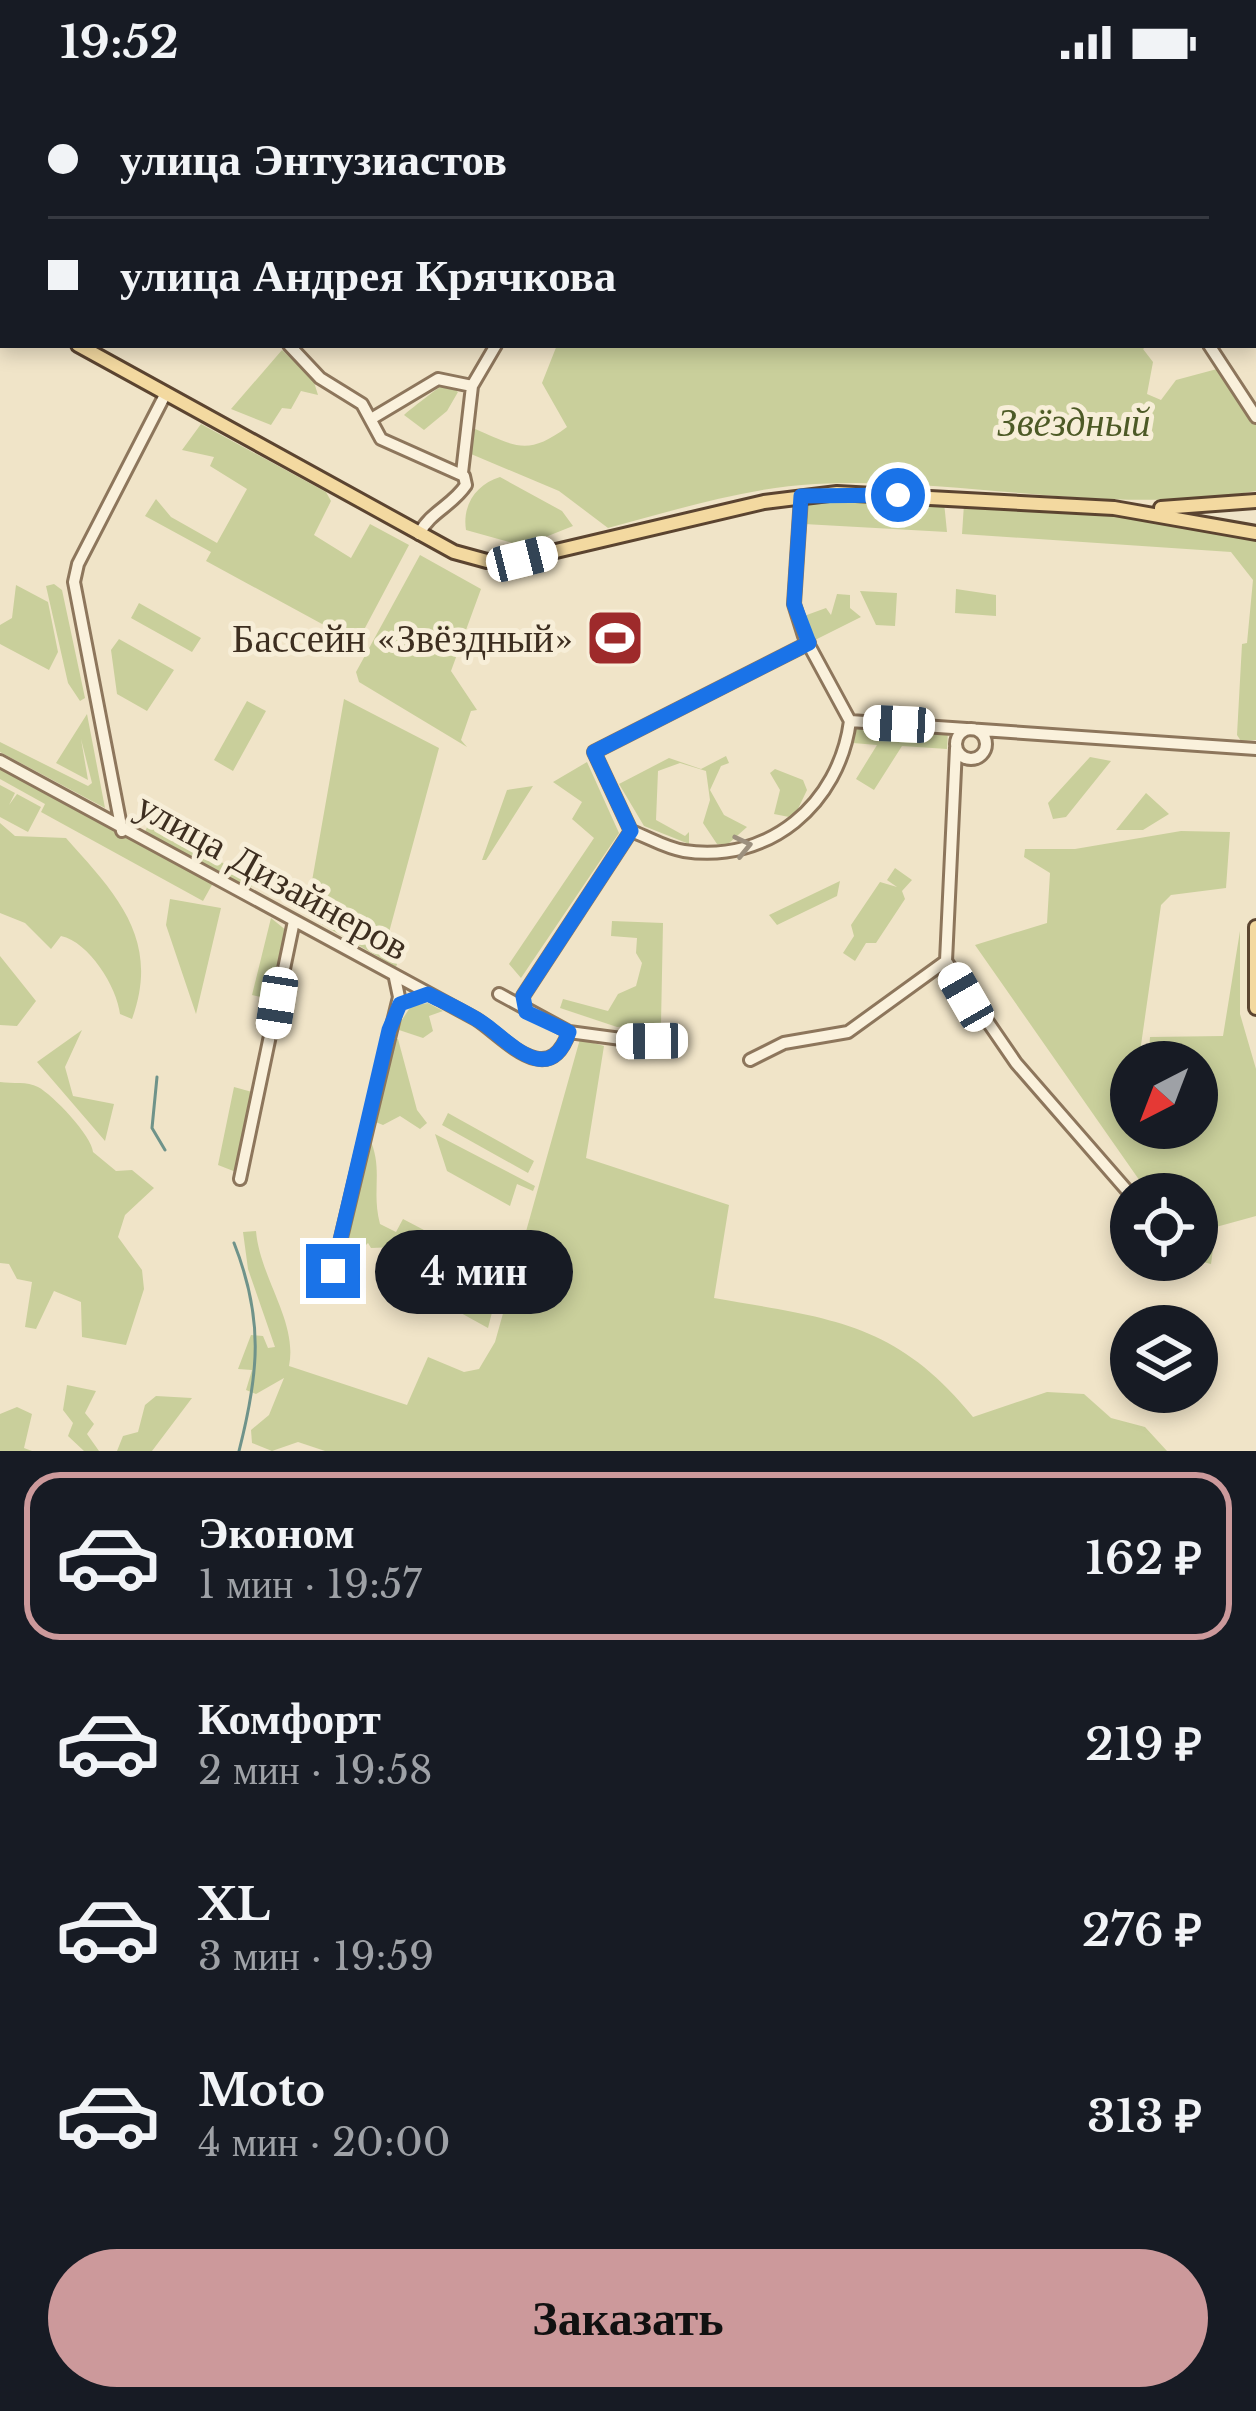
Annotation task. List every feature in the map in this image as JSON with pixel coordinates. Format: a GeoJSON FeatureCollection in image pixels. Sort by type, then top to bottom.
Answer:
{"type":"FeatureCollection","features":[{"type":"Feature","properties":{"kind":"main road"},"geometry":{"type":"LineString","coordinates":[[84,348],[470,558],[511,561],[801,496],[857,493],[1114,508],[1256,501]]}},
{"type":"Feature","properties":{"kind":"main road"},"geometry":{"type":"LineString","coordinates":[[1240,502],[1231,515],[1250,531]]}},
{"type":"Feature","properties":{"kind":"main road"},"geometry":{"type":"LineString","coordinates":[[1114,508],[1250,531]]}},
{"type":"Feature","properties":{"kind":"main road"},"geometry":{"type":"LineString","coordinates":[[1256,927],[1256,1008]]}},
{"type":"Feature","properties":{"kind":"street"},"geometry":{"type":"LineString","coordinates":[[292,348],[320,378],[362,404],[377,435],[389,444],[462,473]]}},
{"type":"Feature","properties":{"kind":"street"},"geometry":{"type":"LineString","coordinates":[[419,534],[428,518],[456,500],[466,485],[462,473],[472,386],[497,348]]}},
{"type":"Feature","properties":{"kind":"street"},"geometry":{"type":"LineString","coordinates":[[1211,348],[1256,417]]}},
{"type":"Feature","properties":{"kind":"street"},"geometry":{"type":"LineString","coordinates":[[371,418],[438,379],[472,386]]}},
{"type":"Feature","properties":{"kind":"street"},"geometry":{"type":"LineString","coordinates":[[122,832],[74,582],[78,564],[166,393]]}},
{"type":"Feature","properties":{"kind":"street"},"geometry":{"type":"LineString","coordinates":[[801,496],[794,604],[850,721],[830,784],[799,822],[742,849],[696,852],[631,831],[594,752],[809,643]]}},
{"type":"Feature","properties":{"kind":"street"},"geometry":{"type":"LineString","coordinates":[[850,721],[986,740],[980,755]]}},
{"type":"Feature","properties":{"kind":"street"},"geometry":{"type":"LineString","coordinates":[[961,735],[1009,732],[1256,749]]}},
{"type":"Feature","properties":{"kind":"street"},"geometry":{"type":"LineString","coordinates":[[955,780],[1009,732]]}},
{"type":"Feature","properties":{"kind":"street"},"geometry":{"type":"LineString","coordinates":[[961,735],[965,758],[980,755]]}},
{"type":"Feature","properties":{"kind":"street"},"geometry":{"type":"LineString","coordinates":[[961,735],[946,961],[1016,1063],[1112,1173]]}},
{"type":"Feature","properties":{"kind":"street","name":"улица Дизайнеров"},"geometry":{"type":"LineString","coordinates":[[0,761],[122,832],[485,1025],[527,1058],[549,1055],[569,1032]]}},
{"type":"Feature","properties":{"kind":"street"},"geometry":{"type":"LineString","coordinates":[[523,1005],[528,988],[631,831]]}},
{"type":"Feature","properties":{"kind":"street"},"geometry":{"type":"LineString","coordinates":[[239,1179],[293,921]]}},
{"type":"Feature","properties":{"kind":"street"},"geometry":{"type":"LineString","coordinates":[[750,1060],[784,1042],[848,1032],[946,961]]}},
{"type":"Feature","properties":{"kind":"street"},"geometry":{"type":"LineString","coordinates":[[333,1271],[396,1010],[400,989],[394,975]]}},
{"type":"Feature","properties":{"kind":"street"},"geometry":{"type":"LineString","coordinates":[[396,1010],[411,996],[428,994]]}},
{"type":"Feature","properties":{"kind":"street"},"geometry":{"type":"LineString","coordinates":[[499,994],[569,1032],[665,1045]]}},
{"type":"Feature","properties":{"kind":"green space","name":"Звёздный"},"geometry":{"type":"Polygon","coordinates":[[[556,348],[1144,348],[1153,362],[1147,394],[1161,400],[1176,380],[1217,369],[1256,422],[1256,491],[1144,500],[925,485],[815,484],[736,495],[608,528],[559,491],[471,454],[473,428],[521,446],[541,442],[567,427],[542,383],[556,348]]]}},
{"type":"Feature","properties":{"kind":"green space"},"geometry":{"type":"Polygon","coordinates":[[[282,350],[313,379],[318,395],[301,391],[291,409],[282,408],[271,425],[231,409],[282,350]]]}},
{"type":"Feature","properties":{"kind":"green space"},"geometry":{"type":"Polygon","coordinates":[[[446,383],[458,392],[447,411],[424,430],[404,415],[431,393],[446,383]]]}},
{"type":"Feature","properties":{"kind":"green space"},"geometry":{"type":"Polygon","coordinates":[[[201,424],[326,492],[331,501],[314,535],[351,558],[370,524],[409,545],[357,643],[206,561],[211,552],[145,516],[156,499],[171,517],[217,543],[247,489],[210,466],[214,457],[182,450],[201,424]]]}},
{"type":"Feature","properties":{"kind":"green space"},"geometry":{"type":"Polygon","coordinates":[[[500,477],[562,511],[573,526],[523,546],[466,530],[466,512],[473,496],[500,477]]]}},
{"type":"Feature","properties":{"kind":"green space"},"geometry":{"type":"Polygon","coordinates":[[[812,498],[944,502],[947,532],[804,524],[804,506],[812,498]]]}},
{"type":"Feature","properties":{"kind":"green space"},"geometry":{"type":"Polygon","coordinates":[[[964,504],[1182,521],[1256,537],[1256,740],[1241,741],[1237,735],[1242,644],[1247,643],[1253,580],[1231,552],[962,534],[964,504]]]}},
{"type":"Feature","properties":{"kind":"green space"},"geometry":{"type":"Polygon","coordinates":[[[420,555],[481,589],[451,671],[477,710],[471,711],[461,740],[467,747],[359,682],[356,672],[420,555]]]}},
{"type":"Feature","properties":{"kind":"green space"},"geometry":{"type":"Polygon","coordinates":[[[54,584],[62,590],[85,698],[80,701],[68,683],[46,586],[54,584]]]}},
{"type":"Feature","properties":{"kind":"green space"},"geometry":{"type":"Polygon","coordinates":[[[16,585],[48,602],[58,652],[49,670],[0,644],[0,625],[12,618],[16,585]]]}},
{"type":"Feature","properties":{"kind":"green space"},"geometry":{"type":"Polygon","coordinates":[[[956,589],[996,595],[996,616],[955,613],[956,589]]]}},
{"type":"Feature","properties":{"kind":"green space"},"geometry":{"type":"Polygon","coordinates":[[[860,591],[897,593],[895,626],[876,625],[860,591]]]}},
{"type":"Feature","properties":{"kind":"green space"},"geometry":{"type":"Polygon","coordinates":[[[837,594],[850,595],[850,608],[861,617],[815,640],[804,616],[826,608],[831,615],[837,594]]]}},
{"type":"Feature","properties":{"kind":"green space"},"geometry":{"type":"Polygon","coordinates":[[[139,603],[201,638],[192,652],[131,618],[139,603]]]}},
{"type":"Feature","properties":{"kind":"green space"},"geometry":{"type":"Polygon","coordinates":[[[119,639],[174,670],[147,711],[117,694],[111,650],[119,639]]]}},
{"type":"Feature","properties":{"kind":"green space"},"geometry":{"type":"Polygon","coordinates":[[[344,699],[439,748],[385,947],[400,955],[396,967],[306,915],[344,699]]]}},
{"type":"Feature","properties":{"kind":"green space"},"geometry":{"type":"Polygon","coordinates":[[[247,701],[266,711],[233,771],[214,760],[247,701]]]}},
{"type":"Feature","properties":{"kind":"green space"},"geometry":{"type":"Polygon","coordinates":[[[87,714],[105,808],[0,752],[0,742],[88,786],[92,783],[81,739],[88,780],[56,763],[87,714]]]}},
{"type":"Feature","properties":{"kind":"green space"},"geometry":{"type":"Polygon","coordinates":[[[855,724],[948,730],[947,749],[902,746],[874,790],[856,779],[877,745],[853,743],[855,724]]]}},
{"type":"Feature","properties":{"kind":"green space"},"geometry":{"type":"Polygon","coordinates":[[[726,756],[729,763],[721,766],[710,790],[724,815],[747,827],[728,844],[717,844],[703,823],[710,800],[706,771],[680,763],[658,771],[656,820],[685,836],[689,832],[689,844],[644,826],[619,784],[669,758],[701,769],[726,756]]]}},
{"type":"Feature","properties":{"kind":"green space"},"geometry":{"type":"Polygon","coordinates":[[[1090,757],[1111,761],[1066,817],[1053,819],[1048,803],[1090,757]]]}},
{"type":"Feature","properties":{"kind":"green space"},"geometry":{"type":"Polygon","coordinates":[[[587,762],[619,833],[521,978],[509,964],[594,838],[572,819],[582,802],[553,782],[587,762]]]}},
{"type":"Feature","properties":{"kind":"green space"},"geometry":{"type":"Polygon","coordinates":[[[0,765],[141,840],[151,819],[254,882],[249,891],[218,874],[203,901],[41,812],[45,804],[0,779],[0,765]]]}},
{"type":"Feature","properties":{"kind":"green space"},"geometry":{"type":"Polygon","coordinates":[[[775,769],[803,780],[807,790],[789,817],[774,814],[780,790],[770,773],[775,769]]]}},
{"type":"Feature","properties":{"kind":"green space"},"geometry":{"type":"Polygon","coordinates":[[[0,785],[15,793],[9,805],[17,794],[41,807],[28,832],[0,817],[0,785]]]}},
{"type":"Feature","properties":{"kind":"green space"},"geometry":{"type":"Polygon","coordinates":[[[533,786],[486,860],[482,860],[507,790],[533,786]]]}},
{"type":"Feature","properties":{"kind":"green space"},"geometry":{"type":"Polygon","coordinates":[[[1146,793],[1169,814],[1143,830],[1116,830],[1146,793]]]}},
{"type":"Feature","properties":{"kind":"green space"},"geometry":{"type":"Polygon","coordinates":[[[0,823],[15,836],[66,838],[117,899],[137,941],[141,965],[132,1019],[120,1014],[107,979],[82,947],[61,936],[51,949],[25,923],[0,913],[0,823]]]}},
{"type":"Feature","properties":{"kind":"green space"},"geometry":{"type":"Polygon","coordinates":[[[1181,831],[1230,832],[1226,888],[1171,895],[1161,905],[1141,1041],[1110,1041],[1110,1138],[975,945],[1047,923],[1050,873],[1024,857],[1025,849],[1075,849],[1181,831]]]}},
{"type":"Feature","properties":{"kind":"green space"},"geometry":{"type":"Polygon","coordinates":[[[895,868],[912,880],[902,891],[905,899],[876,943],[866,943],[855,961],[843,953],[854,936],[851,925],[880,882],[897,887],[887,880],[895,868]]]}},
{"type":"Feature","properties":{"kind":"green space"},"geometry":{"type":"Polygon","coordinates":[[[840,881],[837,896],[777,925],[769,915],[840,881]]]}},
{"type":"Feature","properties":{"kind":"green space"},"geometry":{"type":"Polygon","coordinates":[[[170,899],[221,908],[196,1014],[166,925],[170,899]]]}},
{"type":"Feature","properties":{"kind":"green space"},"geometry":{"type":"Polygon","coordinates":[[[271,918],[287,931],[269,999],[252,995],[271,918]]]}},
{"type":"Feature","properties":{"kind":"green space"},"geometry":{"type":"Polygon","coordinates":[[[612,921],[663,923],[661,1024],[617,1027],[560,1008],[563,999],[608,1011],[618,994],[636,986],[642,963],[636,953],[637,938],[611,936],[612,921]]]}},
{"type":"Feature","properties":{"kind":"green space"},"geometry":{"type":"Polygon","coordinates":[[[1240,931],[1240,1014],[1256,1069],[1256,1216],[1218,1226],[1218,1173],[1134,1173],[1118,1149],[1218,1149],[1218,1041],[1150,1041],[1150,1037],[1223,1036],[1240,931]]]}},
{"type":"Feature","properties":{"kind":"green space"},"geometry":{"type":"Polygon","coordinates":[[[0,956],[36,1001],[17,1026],[0,1025],[0,956]]]}},
{"type":"Feature","properties":{"kind":"green space"},"geometry":{"type":"Polygon","coordinates":[[[428,1003],[443,1011],[429,1016],[433,1031],[423,1038],[396,1029],[411,1006],[428,1003]]]}},
{"type":"Feature","properties":{"kind":"green space"},"geometry":{"type":"Polygon","coordinates":[[[82,1030],[65,1067],[73,1096],[114,1104],[105,1141],[37,1062],[82,1030]]]}},
{"type":"Feature","properties":{"kind":"green space"},"geometry":{"type":"Polygon","coordinates":[[[394,1039],[398,1039],[417,1110],[427,1123],[420,1129],[400,1116],[383,1125],[373,1121],[394,1039]]]}},
{"type":"Feature","properties":{"kind":"green space"},"geometry":{"type":"Polygon","coordinates":[[[580,1039],[604,1046],[586,1158],[729,1205],[714,1298],[825,1319],[887,1342],[944,1385],[973,1417],[1047,1392],[1084,1394],[1111,1418],[1145,1427],[1167,1451],[325,1451],[298,1442],[272,1451],[252,1443],[251,1430],[269,1415],[284,1378],[256,1394],[246,1390],[252,1370],[238,1369],[251,1335],[263,1336],[268,1348],[275,1347],[248,1269],[243,1232],[256,1231],[284,1316],[289,1366],[407,1405],[428,1357],[464,1372],[479,1369],[495,1342],[580,1039]]]}},
{"type":"Feature","properties":{"kind":"green space"},"geometry":{"type":"Polygon","coordinates":[[[0,1082],[29,1084],[45,1091],[79,1127],[93,1152],[116,1171],[132,1170],[154,1188],[125,1215],[118,1237],[142,1270],[144,1289],[126,1345],[82,1337],[81,1302],[54,1291],[36,1329],[25,1327],[32,1282],[17,1279],[9,1264],[0,1263],[0,1082]]]}},
{"type":"Feature","properties":{"kind":"green space"},"geometry":{"type":"Polygon","coordinates":[[[234,1087],[252,1092],[236,1172],[218,1165],[234,1087]]]}},
{"type":"Feature","properties":{"kind":"green space"},"geometry":{"type":"Polygon","coordinates":[[[448,1113],[534,1161],[528,1173],[442,1125],[448,1113]]]}},
{"type":"Feature","properties":{"kind":"green space"},"geometry":{"type":"Polygon","coordinates":[[[435,1134],[535,1186],[533,1191],[517,1184],[510,1206],[447,1171],[435,1134]]]}},
{"type":"Feature","properties":{"kind":"green space"},"geometry":{"type":"Polygon","coordinates":[[[369,1137],[376,1159],[380,1224],[396,1232],[403,1219],[500,1270],[497,1277],[508,1275],[504,1286],[422,1245],[417,1252],[497,1293],[488,1328],[421,1291],[415,1259],[411,1262],[396,1247],[371,1248],[368,1243],[360,1251],[345,1239],[369,1137]]]}},
{"type":"Feature","properties":{"kind":"green space"},"geometry":{"type":"Polygon","coordinates":[[[67,1385],[96,1391],[85,1413],[94,1424],[87,1434],[99,1451],[84,1451],[68,1436],[73,1423],[63,1410],[67,1385]]]}},
{"type":"Feature","properties":{"kind":"green space"},"geometry":{"type":"Polygon","coordinates":[[[156,1396],[192,1398],[152,1451],[117,1451],[123,1436],[138,1432],[145,1405],[156,1396]]]}},
{"type":"Feature","properties":{"kind":"green space"},"geometry":{"type":"Polygon","coordinates":[[[17,1407],[32,1414],[24,1448],[32,1451],[0,1451],[0,1414],[17,1407]]]}},
{"type":"Feature","properties":{"kind":"waterway"},"geometry":{"type":"LineString","coordinates":[[157,1077],[152,1128],[165,1150]]}},
{"type":"Feature","properties":{"kind":"waterway"},"geometry":{"type":"LineString","coordinates":[[234,1243],[250,1297],[255,1346],[239,1451]]}},
{"type":"Feature","properties":{"kind":"place","name":"Бассейн «Звёздный»"},"geometry":{"type":"Point","coordinates":[615,638]}},
{"type":"Feature","properties":{"kind":"route"},"geometry":{"type":"LineString","coordinates":[[333,1271],[389,1030],[400,1004],[411,996],[428,994],[485,1025],[527,1058],[543,1058],[560,1047],[569,1032],[526,1012],[523,996],[631,831],[594,752],[809,643],[794,604],[801,496],[898,495]]}}]}
